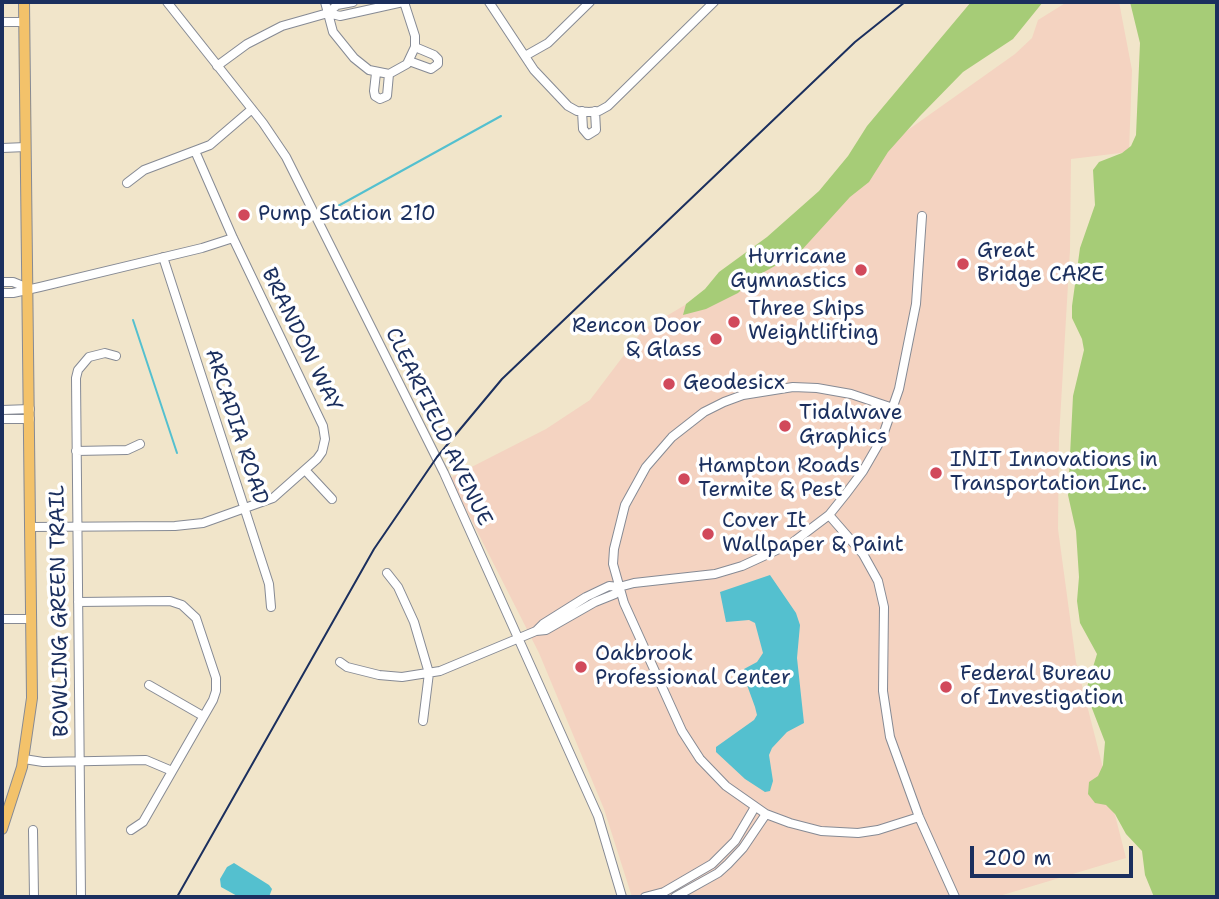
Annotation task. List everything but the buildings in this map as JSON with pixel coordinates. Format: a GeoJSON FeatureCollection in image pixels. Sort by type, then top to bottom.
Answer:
{"type":"FeatureCollection","features":[{"type":"Feature","properties":{"kind":"main road"},"geometry":{"type":"LineString","coordinates":[[2,829],[24,759],[32,698],[24,2]]}},
{"type":"Feature","properties":{"kind":"street","name":"CLEARFIELD AVENUE"},"geometry":{"type":"LineString","coordinates":[[167,2],[252,109],[286,157],[440,464],[598,816],[622,897]]}},
{"type":"Feature","properties":{"kind":"street"},"geometry":{"type":"LineString","coordinates":[[325,2],[331,26],[337,38],[363,66],[376,73],[389,74],[410,61],[415,47],[415,36],[404,2],[340,16],[328,13]]}},
{"type":"Feature","properties":{"kind":"street"},"geometry":{"type":"LineString","coordinates":[[217,66],[264,34],[328,13],[337,5],[353,2]]}},
{"type":"Feature","properties":{"kind":"street"},"geometry":{"type":"LineString","coordinates":[[489,2],[534,70],[568,106],[582,111],[595,111],[608,106],[714,2]]}},
{"type":"Feature","properties":{"kind":"street"},"geometry":{"type":"LineString","coordinates":[[525,56],[548,43],[590,2]]}},
{"type":"Feature","properties":{"kind":"street"},"geometry":{"type":"LineString","coordinates":[[2,22],[24,22]]}},
{"type":"Feature","properties":{"kind":"street"},"geometry":{"type":"LineString","coordinates":[[410,61],[431,69],[438,64],[434,55],[415,47]]}},
{"type":"Feature","properties":{"kind":"street"},"geometry":{"type":"LineString","coordinates":[[376,73],[374,91],[375,96],[380,99],[387,96],[389,74]]}},
{"type":"Feature","properties":{"kind":"street"},"geometry":{"type":"LineString","coordinates":[[127,183],[140,172],[210,145],[252,109]]}},
{"type":"Feature","properties":{"kind":"street"},"geometry":{"type":"LineString","coordinates":[[582,111],[583,129],[588,135],[596,130],[595,111]]}},
{"type":"Feature","properties":{"kind":"street"},"geometry":{"type":"LineString","coordinates":[[2,148],[26,147]]}},
{"type":"Feature","properties":{"kind":"street","name":"BRANDON WAY"},"geometry":{"type":"LineString","coordinates":[[32,527],[202,523],[273,498],[322,452],[325,432],[233,238],[195,150]]}},
{"type":"Feature","properties":{"kind":"street"},"geometry":{"type":"LineString","coordinates":[[340,662],[348,667],[379,675],[402,677],[458,665],[536,631],[546,630],[595,602],[615,594],[619,587],[715,574],[742,566],[792,543],[829,515],[863,471],[882,438],[899,389],[916,304],[922,216]]}},
{"type":"Feature","properties":{"kind":"street"},"geometry":{"type":"LineString","coordinates":[[2,293],[13,293],[233,238]]}},
{"type":"Feature","properties":{"kind":"street","name":"ARCADIA ROAD"},"geometry":{"type":"LineString","coordinates":[[163,257],[269,584],[271,607]]}},
{"type":"Feature","properties":{"kind":"street"},"geometry":{"type":"LineString","coordinates":[[2,282],[13,282],[28,288]]}},
{"type":"Feature","properties":{"kind":"street","name":"BOWLING GREEN TRAIL"},"geometry":{"type":"LineString","coordinates":[[81,897],[76,451],[78,370],[86,359],[98,354],[116,356]]}},
{"type":"Feature","properties":{"kind":"street"},"geometry":{"type":"LineString","coordinates":[[893,408],[851,394],[793,387],[743,395],[704,412],[658,450],[634,486],[619,524],[613,564],[619,587],[658,679],[691,747],[713,774],[766,814],[806,828],[840,832],[878,831],[919,817]]}},
{"type":"Feature","properties":{"kind":"street"},"geometry":{"type":"LineString","coordinates":[[2,410],[30,414]]}},
{"type":"Feature","properties":{"kind":"street"},"geometry":{"type":"LineString","coordinates":[[2,419],[30,414]]}},
{"type":"Feature","properties":{"kind":"street"},"geometry":{"type":"LineString","coordinates":[[76,451],[127,450],[140,444]]}},
{"type":"Feature","properties":{"kind":"street"},"geometry":{"type":"LineString","coordinates":[[305,470],[332,499]]}},
{"type":"Feature","properties":{"kind":"street"},"geometry":{"type":"LineString","coordinates":[[829,515],[863,554],[878,581],[884,607],[882,674],[886,720],[896,757],[919,817],[955,897]]}},
{"type":"Feature","properties":{"kind":"street"},"geometry":{"type":"LineString","coordinates":[[387,573],[398,587],[414,622],[429,673],[423,722]]}},
{"type":"Feature","properties":{"kind":"street"},"geometry":{"type":"LineString","coordinates":[[78,602],[170,601],[189,609],[198,623],[217,682],[216,691],[203,716],[143,822],[131,830]]}},
{"type":"Feature","properties":{"kind":"street"},"geometry":{"type":"LineString","coordinates":[[2,619],[32,619]]}},
{"type":"Feature","properties":{"kind":"street"},"geometry":{"type":"LineString","coordinates":[[149,685],[203,716]]}},
{"type":"Feature","properties":{"kind":"street"},"geometry":{"type":"LineString","coordinates":[[24,759],[43,762],[146,761],[172,771]]}},
{"type":"Feature","properties":{"kind":"street"},"geometry":{"type":"LineString","coordinates":[[645,897],[664,892],[712,864],[735,841],[755,807]]}},
{"type":"Feature","properties":{"kind":"street"},"geometry":{"type":"LineString","coordinates":[[675,897],[718,873],[728,864],[743,848],[766,814]]}},
{"type":"Feature","properties":{"kind":"street"},"geometry":{"type":"LineString","coordinates":[[33,830],[34,897]]}},
{"type":"Feature","properties":{"kind":"shaded area"},"geometry":{"type":"Polygon","coordinates":[[[1067,2],[1119,2],[1132,70],[1129,152],[1071,159],[1070,250],[1059,438],[1058,529],[1076,662],[1126,858],[996,897],[632,897],[604,809],[539,653],[450,478],[546,429],[590,400],[643,330],[806,233],[898,137],[1015,54],[1032,38],[1038,20],[1067,2]]]}},
{"type":"Feature","properties":{"kind":"green space"},"geometry":{"type":"Polygon","coordinates":[[[971,2],[1043,2],[1013,39],[963,72],[920,116],[888,152],[869,182],[850,197],[800,252],[755,277],[738,293],[706,309],[683,315],[686,304],[705,289],[719,272],[767,237],[819,191],[848,156],[867,126],[971,2]]]}},
{"type":"Feature","properties":{"kind":"green space"},"geometry":{"type":"Polygon","coordinates":[[[1130,2],[1217,2],[1217,897],[1154,897],[1145,875],[1142,851],[1126,834],[1115,814],[1106,805],[1095,803],[1088,794],[1089,782],[1098,776],[1103,765],[1105,742],[1088,698],[1087,687],[1097,654],[1080,623],[1076,531],[1068,495],[1073,396],[1084,350],[1072,318],[1072,306],[1080,248],[1095,205],[1093,170],[1099,162],[1122,153],[1131,146],[1136,135],[1140,43],[1130,2]]]}},
{"type":"Feature","properties":{"kind":"water"},"geometry":{"type":"Polygon","coordinates":[[[770,575],[796,613],[800,625],[797,658],[804,723],[787,732],[772,748],[769,755],[773,781],[770,791],[765,792],[745,779],[716,752],[716,747],[757,715],[743,674],[744,669],[757,662],[763,653],[755,623],[749,620],[726,622],[720,592],[770,575]]]}},
{"type":"Feature","properties":{"kind":"water"},"geometry":{"type":"Polygon","coordinates":[[[234,863],[269,885],[272,889],[269,897],[239,897],[221,887],[220,879],[227,867],[234,863]]]}},
{"type":"Feature","properties":{"kind":"waterway"},"geometry":{"type":"LineString","coordinates":[[329,211],[501,116]]}},
{"type":"Feature","properties":{"kind":"waterway"},"geometry":{"type":"LineString","coordinates":[[133,320],[177,453]]}},
{"type":"Feature","properties":{"kind":"railway"},"geometry":{"type":"LineString","coordinates":[[177,897],[374,549],[437,457],[502,379],[855,42],[905,2]]}},
{"type":"Feature","properties":{"kind":"place","name":"Pump Station 210"},"geometry":{"type":"Point","coordinates":[244,215]}},
{"type":"Feature","properties":{"kind":"place","name":"Great Bridge CARE"},"geometry":{"type":"Point","coordinates":[963,264]}},
{"type":"Feature","properties":{"kind":"place","name":"Hurricane Gymnastics"},"geometry":{"type":"Point","coordinates":[861,270]}},
{"type":"Feature","properties":{"kind":"place","name":"Three Ships Weightlifting"},"geometry":{"type":"Point","coordinates":[734,322]}},
{"type":"Feature","properties":{"kind":"place","name":"Rencon Door & Glass"},"geometry":{"type":"Point","coordinates":[716,339]}},
{"type":"Feature","properties":{"kind":"place","name":"Geodesicx"},"geometry":{"type":"Point","coordinates":[669,384]}},
{"type":"Feature","properties":{"kind":"place","name":"Tidalwave Graphics"},"geometry":{"type":"Point","coordinates":[785,426]}},
{"type":"Feature","properties":{"kind":"place","name":"INIT Innovations in Transportation Inc."},"geometry":{"type":"Point","coordinates":[936,473]}},
{"type":"Feature","properties":{"kind":"place","name":"Hampton Roads Termite & Pest"},"geometry":{"type":"Point","coordinates":[684,479]}},
{"type":"Feature","properties":{"kind":"place","name":"Cover It Wallpaper & Paint"},"geometry":{"type":"Point","coordinates":[708,534]}},
{"type":"Feature","properties":{"kind":"place","name":"Oakbrook Professional Center"},"geometry":{"type":"Point","coordinates":[581,667]}},
{"type":"Feature","properties":{"kind":"place","name":"Federal Bureau of Investigation"},"geometry":{"type":"Point","coordinates":[946,687]}}]}
